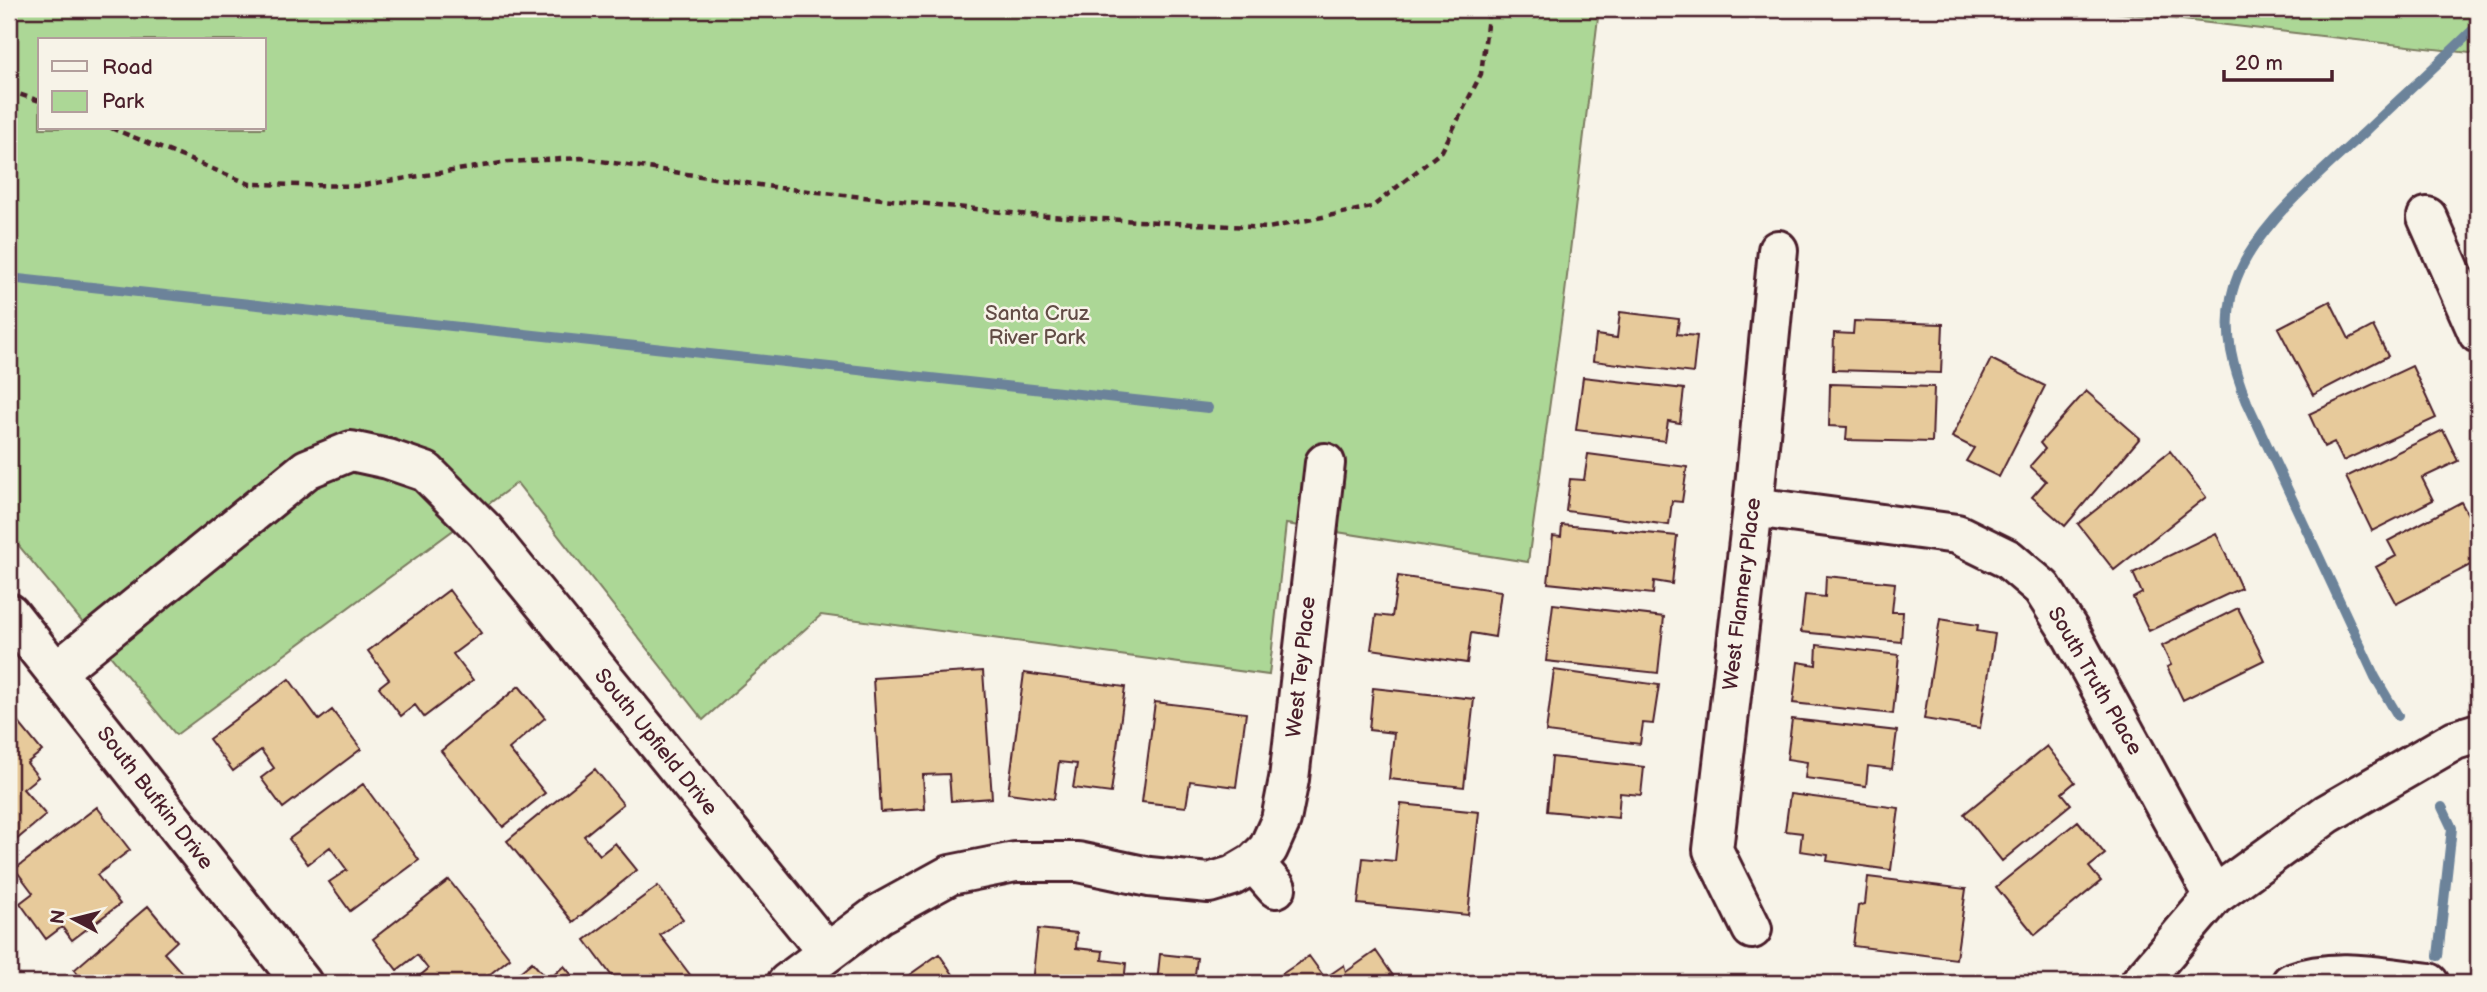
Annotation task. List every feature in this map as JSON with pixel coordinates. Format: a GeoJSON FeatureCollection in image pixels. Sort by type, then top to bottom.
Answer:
{"type":"FeatureCollection","features":[{"type":"Feature","properties":{"kind":"street"},"geometry":{"type":"LineString","coordinates":[[2427,217],[2478,333]]}},
{"type":"Feature","properties":{"kind":"street","name":"West Flannery Place"},"geometry":{"type":"LineString","coordinates":[[1752,929],[1713,850],[1753,507],[1778,250]]}},
{"type":"Feature","properties":{"kind":"street","name":"South Upfield Drive"},"geometry":{"type":"LineString","coordinates":[[56,672],[307,469],[351,451],[388,458],[426,472],[485,531],[827,952]]}},
{"type":"Feature","properties":{"kind":"street","name":"West Tey Place"},"geometry":{"type":"LineString","coordinates":[[827,952],[879,914],[950,875],[1015,862],[1078,862],[1149,877],[1209,883],[1232,876],[1265,875],[1268,849],[1281,820],[1289,779],[1325,463]]}},
{"type":"Feature","properties":{"kind":"street","name":"South Truth Place"},"geometry":{"type":"LineString","coordinates":[[1753,507],[1957,534],[2008,559],[2042,588],[2070,632],[2214,896]]}},
{"type":"Feature","properties":{"kind":"street","name":"South Bufkin Drive"},"geometry":{"type":"LineString","coordinates":[[9,613],[302,983]]}},
{"type":"Feature","properties":{"kind":"street"},"geometry":{"type":"LineString","coordinates":[[2140,983],[2214,896],[2327,814],[2455,740],[2478,733]]}},
{"type":"Feature","properties":{"kind":"street"},"geometry":{"type":"LineString","coordinates":[[787,983],[827,952]]}},
{"type":"Feature","properties":{"kind":"street"},"geometry":{"type":"LineString","coordinates":[[2291,983],[2308,976],[2341,973],[2429,983]]}},
{"type":"Feature","properties":{"kind":"path"},"geometry":{"type":"LineString","coordinates":[[116,130],[250,184],[357,186],[508,162],[581,158],[779,188],[1030,215],[1268,228],[1372,207],[1442,151],[1482,74],[1489,9]]}},
{"type":"Feature","properties":{"kind":"path"},"geometry":{"type":"LineString","coordinates":[[9,91],[38,100]]}},
{"type":"Feature","properties":{"kind":"green space","name":"Santa Cruz River Park"},"geometry":{"type":"Polygon","coordinates":[[[9,9],[1599,9],[1565,293],[1528,562],[1286,524],[1269,675],[821,615],[703,720],[517,483],[176,735],[9,534],[9,9]]]}},
{"type":"Feature","properties":{"kind":"green space"},"geometry":{"type":"Polygon","coordinates":[[[2087,9],[2478,9],[2478,54],[2087,9]]]}},
{"type":"Feature","properties":{"kind":"building"},"geometry":{"type":"Polygon","coordinates":[[[2330,301],[2349,339],[2373,326],[2388,356],[2313,395],[2278,328],[2330,301]]]}},
{"type":"Feature","properties":{"kind":"building"},"geometry":{"type":"Polygon","coordinates":[[[1620,312],[1679,319],[1677,334],[1697,336],[1693,373],[1593,361],[1596,335],[1617,338],[1620,312]]]}},
{"type":"Feature","properties":{"kind":"building"},"geometry":{"type":"Polygon","coordinates":[[[1854,321],[1943,324],[1941,373],[1833,370],[1834,333],[1853,334],[1854,321]]]}},
{"type":"Feature","properties":{"kind":"building"},"geometry":{"type":"Polygon","coordinates":[[[1991,359],[2045,386],[1999,477],[1966,461],[1974,448],[1952,437],[1991,359]]]}},
{"type":"Feature","properties":{"kind":"building"},"geometry":{"type":"Polygon","coordinates":[[[2412,366],[2436,418],[2343,461],[2334,442],[2324,447],[2309,414],[2412,366]]]}},
{"type":"Feature","properties":{"kind":"building"},"geometry":{"type":"Polygon","coordinates":[[[1583,377],[1684,389],[1680,423],[1668,421],[1665,441],[1576,430],[1583,377]]]}},
{"type":"Feature","properties":{"kind":"building"},"geometry":{"type":"Polygon","coordinates":[[[1830,384],[1934,387],[1932,442],[1846,440],[1847,427],[1829,426],[1830,384]]]}},
{"type":"Feature","properties":{"kind":"building"},"geometry":{"type":"Polygon","coordinates":[[[2086,391],[2140,438],[2065,526],[2032,497],[2046,481],[2030,466],[2045,449],[2040,443],[2086,391]]]}},
{"type":"Feature","properties":{"kind":"building"},"geometry":{"type":"Polygon","coordinates":[[[2443,430],[2458,461],[2422,478],[2433,500],[2372,531],[2346,477],[2443,430]]]}},
{"type":"Feature","properties":{"kind":"building"},"geometry":{"type":"Polygon","coordinates":[[[2170,451],[2206,497],[2114,570],[2078,524],[2170,451]]]}},
{"type":"Feature","properties":{"kind":"building"},"geometry":{"type":"Polygon","coordinates":[[[1588,454],[1687,467],[1682,502],[1672,501],[1669,525],[1566,511],[1570,479],[1584,480],[1588,454]]]}},
{"type":"Feature","properties":{"kind":"building"},"geometry":{"type":"Polygon","coordinates":[[[2461,502],[2478,533],[2478,561],[2396,604],[2376,567],[2396,556],[2388,541],[2461,502]]]}},
{"type":"Feature","properties":{"kind":"building"},"geometry":{"type":"Polygon","coordinates":[[[1562,525],[1677,536],[1672,584],[1654,581],[1653,594],[1548,583],[1553,536],[1561,537],[1562,525]]]}},
{"type":"Feature","properties":{"kind":"building"},"geometry":{"type":"Polygon","coordinates":[[[2216,533],[2241,588],[2149,631],[2133,598],[2142,593],[2133,573],[2216,533]]]}},
{"type":"Feature","properties":{"kind":"building"},"geometry":{"type":"Polygon","coordinates":[[[1398,576],[1501,591],[1495,637],[1471,633],[1467,663],[1371,649],[1376,615],[1392,617],[1398,576]]]}},
{"type":"Feature","properties":{"kind":"building"},"geometry":{"type":"Polygon","coordinates":[[[1826,576],[1895,583],[1892,612],[1903,612],[1901,642],[1801,632],[1805,595],[1825,597],[1826,576]]]}},
{"type":"Feature","properties":{"kind":"building"},"geometry":{"type":"Polygon","coordinates":[[[449,590],[481,633],[453,654],[473,680],[424,717],[415,705],[401,716],[379,687],[389,679],[368,651],[449,590]]]}},
{"type":"Feature","properties":{"kind":"building"},"geometry":{"type":"Polygon","coordinates":[[[1553,604],[1664,617],[1658,673],[1546,661],[1553,604]]]}},
{"type":"Feature","properties":{"kind":"building"},"geometry":{"type":"Polygon","coordinates":[[[2238,608],[2264,660],[2183,700],[2167,667],[2171,665],[2162,646],[2238,608]]]}},
{"type":"Feature","properties":{"kind":"building"},"geometry":{"type":"Polygon","coordinates":[[[1940,619],[1978,625],[1977,631],[1995,634],[1980,728],[1924,719],[1940,619]]]}},
{"type":"Feature","properties":{"kind":"building"},"geometry":{"type":"Polygon","coordinates":[[[1817,645],[1899,655],[1893,714],[1793,703],[1798,662],[1816,665],[1817,645]]]}},
{"type":"Feature","properties":{"kind":"building"},"geometry":{"type":"Polygon","coordinates":[[[1554,670],[1659,685],[1653,724],[1643,723],[1640,744],[1546,732],[1554,670]]]}},
{"type":"Feature","properties":{"kind":"building"},"geometry":{"type":"Polygon","coordinates":[[[983,671],[992,798],[951,801],[949,774],[923,775],[925,809],[881,812],[873,678],[983,671]]]}},
{"type":"Feature","properties":{"kind":"building"},"geometry":{"type":"Polygon","coordinates":[[[1024,673],[1125,687],[1111,793],[1073,788],[1077,764],[1059,762],[1054,799],[1008,793],[1024,673]]]}},
{"type":"Feature","properties":{"kind":"building"},"geometry":{"type":"Polygon","coordinates":[[[289,679],[319,720],[332,710],[361,749],[283,808],[261,778],[274,768],[261,750],[233,771],[209,739],[289,679]]]}},
{"type":"Feature","properties":{"kind":"building"},"geometry":{"type":"Polygon","coordinates":[[[519,686],[545,718],[509,749],[545,793],[503,827],[441,751],[519,686]]]}},
{"type":"Feature","properties":{"kind":"building"},"geometry":{"type":"Polygon","coordinates":[[[1373,688],[1474,699],[1464,787],[1389,779],[1394,733],[1369,730],[1373,688]]]}},
{"type":"Feature","properties":{"kind":"building"},"geometry":{"type":"Polygon","coordinates":[[[1155,702],[1246,713],[1236,787],[1190,781],[1186,807],[1142,802],[1155,702]]]}},
{"type":"Feature","properties":{"kind":"building"},"geometry":{"type":"Polygon","coordinates":[[[15,718],[42,751],[27,763],[38,777],[23,789],[46,815],[9,846],[9,723],[15,718]]]}},
{"type":"Feature","properties":{"kind":"building"},"geometry":{"type":"Polygon","coordinates":[[[1792,719],[1897,731],[1892,769],[1868,766],[1866,786],[1805,778],[1807,762],[1787,759],[1792,719]]]}},
{"type":"Feature","properties":{"kind":"building"},"geometry":{"type":"Polygon","coordinates":[[[2047,746],[2075,782],[2062,793],[2071,804],[2002,861],[1964,814],[2047,746]]]}},
{"type":"Feature","properties":{"kind":"building"},"geometry":{"type":"Polygon","coordinates":[[[1552,757],[1644,767],[1641,795],[1620,793],[1618,818],[1547,811],[1552,757]]]}},
{"type":"Feature","properties":{"kind":"building"},"geometry":{"type":"Polygon","coordinates":[[[595,769],[623,804],[584,836],[600,855],[615,843],[637,870],[573,922],[507,841],[595,769]]]}},
{"type":"Feature","properties":{"kind":"building"},"geometry":{"type":"Polygon","coordinates":[[[363,784],[419,860],[350,911],[329,882],[347,870],[330,847],[308,864],[289,839],[363,784]]]}},
{"type":"Feature","properties":{"kind":"building"},"geometry":{"type":"Polygon","coordinates":[[[1790,794],[1899,808],[1891,870],[1827,861],[1828,855],[1800,851],[1802,833],[1785,831],[1790,794]]]}},
{"type":"Feature","properties":{"kind":"building"},"geometry":{"type":"Polygon","coordinates":[[[1401,804],[1479,812],[1468,915],[1358,904],[1363,858],[1395,861],[1401,804]]]}},
{"type":"Feature","properties":{"kind":"building"},"geometry":{"type":"Polygon","coordinates":[[[97,807],[130,850],[97,875],[120,904],[72,940],[62,927],[46,939],[20,903],[33,893],[15,869],[97,807]]]}},
{"type":"Feature","properties":{"kind":"building"},"geometry":{"type":"Polygon","coordinates":[[[2078,821],[2105,854],[2089,867],[2101,881],[2035,935],[1996,887],[2078,821]]]}},
{"type":"Feature","properties":{"kind":"building"},"geometry":{"type":"Polygon","coordinates":[[[1868,877],[1966,889],[1956,959],[1853,946],[1858,906],[1865,904],[1868,877]]]}},
{"type":"Feature","properties":{"kind":"building"},"geometry":{"type":"Polygon","coordinates":[[[449,880],[510,958],[479,983],[420,983],[416,979],[428,969],[417,955],[397,970],[373,939],[449,880]]]}},
{"type":"Feature","properties":{"kind":"building"},"geometry":{"type":"Polygon","coordinates":[[[658,886],[683,919],[660,935],[691,976],[681,983],[617,983],[585,940],[658,886]]]}},
{"type":"Feature","properties":{"kind":"building"},"geometry":{"type":"Polygon","coordinates":[[[148,906],[177,941],[164,953],[191,983],[85,983],[74,970],[148,906]]]}},
{"type":"Feature","properties":{"kind":"building"},"geometry":{"type":"Polygon","coordinates":[[[1038,929],[1077,933],[1076,948],[1103,951],[1102,960],[1126,963],[1124,983],[1032,983],[1038,929]]]}},
{"type":"Feature","properties":{"kind":"building"},"geometry":{"type":"Polygon","coordinates":[[[1376,951],[1398,983],[1279,983],[1276,978],[1309,956],[1325,978],[1344,965],[1346,972],[1376,951]]]}},
{"type":"Feature","properties":{"kind":"building"},"geometry":{"type":"Polygon","coordinates":[[[939,954],[959,983],[909,983],[905,978],[939,954]]]}},
{"type":"Feature","properties":{"kind":"building"},"geometry":{"type":"Polygon","coordinates":[[[1160,954],[1197,958],[1194,983],[1157,983],[1160,954]]]}},
{"type":"Feature","properties":{"kind":"building"},"geometry":{"type":"Polygon","coordinates":[[[532,962],[548,980],[564,966],[579,983],[507,983],[532,962]]]}},
{"type":"Feature","properties":{"kind":"building"},"geometry":{"type":"Polygon","coordinates":[[[1202,975],[1241,979],[1240,983],[1201,983],[1202,975]]]}},
{"type":"Feature","properties":{"kind":"waterway"},"geometry":{"type":"LineString","coordinates":[[2398,716],[2375,677],[2247,402],[2231,351],[2229,312],[2238,274],[2267,228],[2306,186],[2478,25]]}},
{"type":"Feature","properties":{"kind":"waterway"},"geometry":{"type":"LineString","coordinates":[[9,278],[1208,408]]}},
{"type":"Feature","properties":{"kind":"waterway"},"geometry":{"type":"LineString","coordinates":[[2438,956],[2452,828],[2442,807]]}}]}
